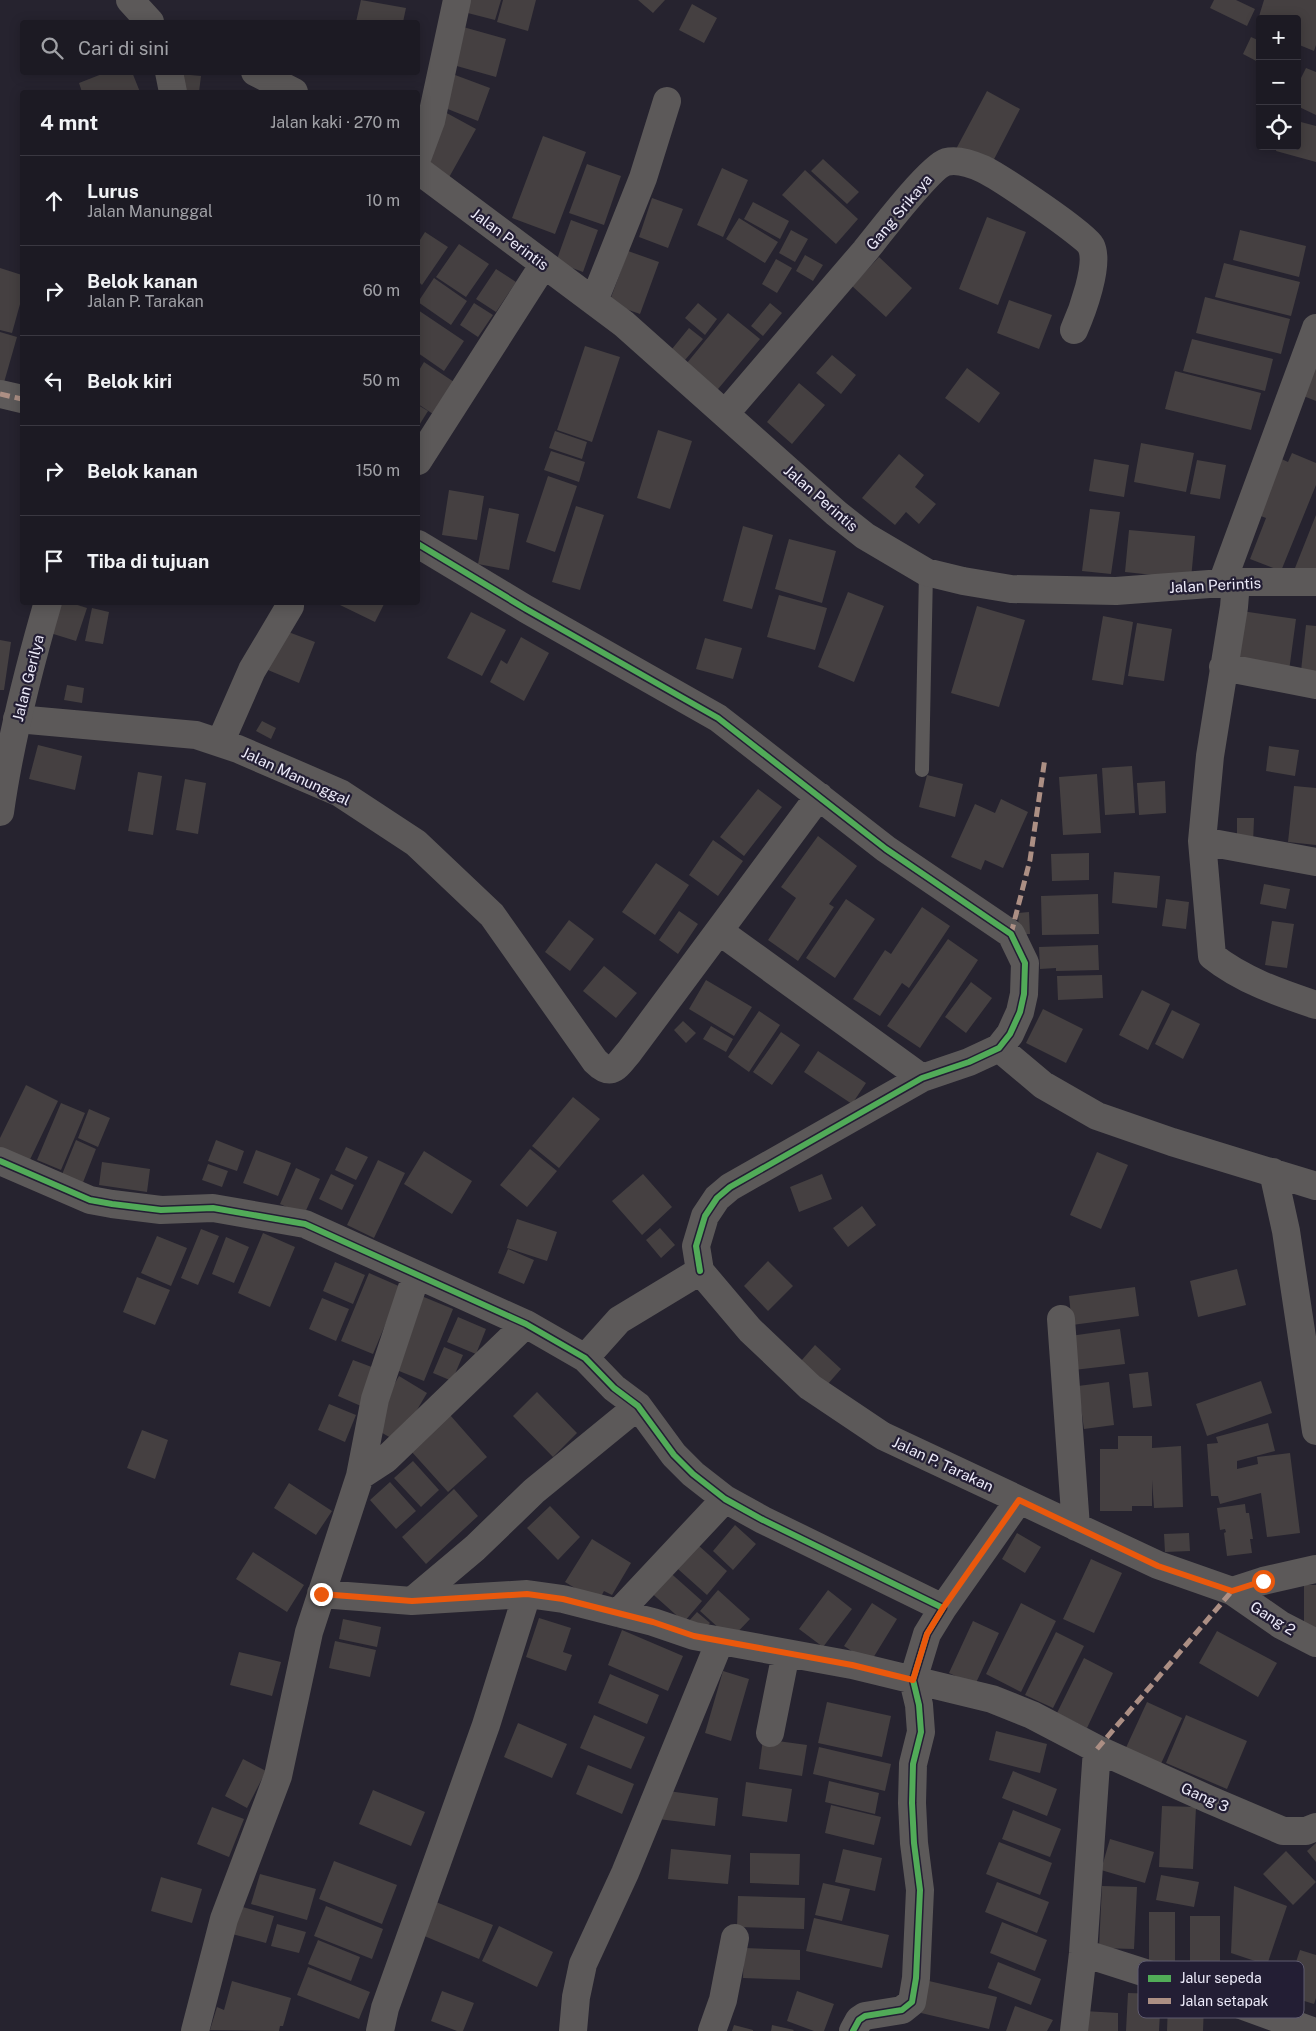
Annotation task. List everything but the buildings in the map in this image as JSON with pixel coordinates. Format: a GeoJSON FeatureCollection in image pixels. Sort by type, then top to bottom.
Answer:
{"type":"FeatureCollection","features":[{"type":"Feature","properties":{"kind":"street"},"geometry":{"type":"LineString","coordinates":[[130,0],[148,20]]}},
{"type":"Feature","properties":{"kind":"street"},"geometry":{"type":"LineString","coordinates":[[420,151],[431,121],[457,0]]}},
{"type":"Feature","properties":{"kind":"street"},"geometry":{"type":"LineString","coordinates":[[170,75],[173,90]]}},
{"type":"Feature","properties":{"kind":"street"},"geometry":{"type":"LineString","coordinates":[[261,75],[290,90]]}},
{"type":"Feature","properties":{"kind":"street"},"geometry":{"type":"LineString","coordinates":[[594,301],[643,178],[667,101]]}},
{"type":"Feature","properties":{"kind":"street","name":"Gang Srikaya"},"geometry":{"type":"LineString","coordinates":[[725,414],[865,252],[885,224],[934,171],[945,162],[959,161],[984,169],[1076,230],[1091,246],[1093,261],[1091,278],[1085,305],[1074,330]]}},
{"type":"Feature","properties":{"kind":"street","name":"Jalan Perintis"},"geometry":{"type":"LineString","coordinates":[[420,171],[624,324],[864,536],[926,572],[963,581],[1011,589],[1116,591],[1229,583],[1316,582]]}},
{"type":"Feature","properties":{"kind":"street"},"geometry":{"type":"LineString","coordinates":[[420,458],[544,264]]}},
{"type":"Feature","properties":{"kind":"street"},"geometry":{"type":"LineString","coordinates":[[1316,328],[1229,583],[1234,607],[1210,756],[1202,841],[1212,956],[1224,966],[1242,975],[1316,1005]]}},
{"type":"Feature","properties":{"kind":"street"},"geometry":{"type":"LineString","coordinates":[[0,394],[20,399]]}},
{"type":"Feature","properties":{"kind":"street"},"geometry":{"type":"LineString","coordinates":[[420,545],[526,609],[718,718],[886,850],[1011,934],[1025,963],[1024,994],[1020,1012],[1014,1027],[999,1048],[969,1062],[922,1078],[730,1187],[717,1198],[706,1216],[696,1246],[700,1271],[619,1320],[585,1358]]}},
{"type":"Feature","properties":{"kind":"street","name":"Jalan Gerilya"},"geometry":{"type":"LineString","coordinates":[[0,812],[17,718],[47,605]]}},
{"type":"Feature","properties":{"kind":"street"},"geometry":{"type":"LineString","coordinates":[[220,743],[252,670],[290,606]]}},
{"type":"Feature","properties":{"kind":"street"},"geometry":{"type":"LineString","coordinates":[[1223,668],[1316,685]]}},
{"type":"Feature","properties":{"kind":"street","name":"Jalan Manunggal"},"geometry":{"type":"LineString","coordinates":[[17,718],[196,735],[220,743],[340,793],[416,843],[492,915],[584,1047],[602,1068],[609,1071],[614,1070],[629,1052],[719,931]]}},
{"type":"Feature","properties":{"kind":"street"},"geometry":{"type":"LineString","coordinates":[[819,796],[719,931],[922,1078]]}},
{"type":"Feature","properties":{"kind":"street"},"geometry":{"type":"LineString","coordinates":[[1202,841],[1316,862]]}},
{"type":"Feature","properties":{"kind":"street"},"geometry":{"type":"LineString","coordinates":[[999,1048],[1044,1085],[1097,1116],[1172,1142],[1316,1186]]}},
{"type":"Feature","properties":{"kind":"street"},"geometry":{"type":"LineString","coordinates":[[0,1161],[90,1200],[161,1210],[213,1208],[305,1224],[416,1276],[526,1324],[585,1358],[614,1388],[638,1406],[674,1455],[725,1499],[763,1520],[943,1608]]}},
{"type":"Feature","properties":{"kind":"street"},"geometry":{"type":"LineString","coordinates":[[1273,1172],[1286,1231],[1316,1431]]}},
{"type":"Feature","properties":{"kind":"street","name":"Jalan P. Tarakan"},"geometry":{"type":"LineString","coordinates":[[700,1271],[750,1330],[810,1387],[883,1436],[1158,1566],[1232,1591]]}},
{"type":"Feature","properties":{"kind":"street"},"geometry":{"type":"LineString","coordinates":[[194,2031],[224,1919],[278,1776],[309,1632],[360,1476],[375,1398],[416,1276]]}},
{"type":"Feature","properties":{"kind":"street"},"geometry":{"type":"LineString","coordinates":[[1061,1319],[1076,1527]]}},
{"type":"Feature","properties":{"kind":"street"},"geometry":{"type":"LineString","coordinates":[[360,1476],[386,1459],[526,1324]]}},
{"type":"Feature","properties":{"kind":"street"},"geometry":{"type":"LineString","coordinates":[[412,1601],[474,1548],[534,1491],[638,1406]]}},
{"type":"Feature","properties":{"kind":"street"},"geometry":{"type":"LineString","coordinates":[[618,1613],[725,1499]]}},
{"type":"Feature","properties":{"kind":"street"},"geometry":{"type":"LineString","coordinates":[[853,2031],[859,2020],[866,2016],[902,2010],[912,2002],[916,1978],[920,1890],[914,1843],[913,1764],[921,1732],[919,1704],[913,1680],[927,1634],[943,1608],[1019,1500]]}},
{"type":"Feature","properties":{"kind":"street"},"geometry":{"type":"LineString","coordinates":[[1232,1591],[1263,1581],[1316,1569]]}},
{"type":"Feature","properties":{"kind":"street","name":"Gang 2"},"geometry":{"type":"LineString","coordinates":[[1232,1591],[1281,1625],[1316,1643]]}},
{"type":"Feature","properties":{"kind":"street","name":"Gang 3"},"geometry":{"type":"LineString","coordinates":[[321,1594],[412,1601],[527,1594],[563,1599],[653,1622],[678,1632],[852,1665],[992,1699],[1032,1715],[1097,1749],[1283,1831],[1306,1831],[1316,1828]]}},
{"type":"Feature","properties":{"kind":"street"},"geometry":{"type":"LineString","coordinates":[[380,2031],[385,2008],[486,1725],[527,1594]]}},
{"type":"Feature","properties":{"kind":"street"},"geometry":{"type":"LineString","coordinates":[[573,2031],[576,1998],[583,1964],[625,1873],[720,1641]]}},
{"type":"Feature","properties":{"kind":"street"},"geometry":{"type":"LineString","coordinates":[[770,1733],[786,1653]]}},
{"type":"Feature","properties":{"kind":"street"},"geometry":{"type":"LineString","coordinates":[[1074,2031],[1083,1953],[1097,1749]]}},
{"type":"Feature","properties":{"kind":"street"},"geometry":{"type":"LineString","coordinates":[[712,2031],[723,2000],[735,1938]]}},
{"type":"Feature","properties":{"kind":"street"},"geometry":{"type":"LineString","coordinates":[[1083,1953],[1138,1971]]}},
{"type":"Feature","properties":{"kind":"street"},"geometry":{"type":"LineString","coordinates":[[1276,2018],[1312,2031]]}},
{"type":"Feature","properties":{"kind":"lane"},"geometry":{"type":"LineString","coordinates":[[922,770],[926,572]]}},
{"type":"Feature","properties":{"kind":"marked path"},"geometry":{"type":"LineString","coordinates":[[0,394],[20,399]]}},
{"type":"Feature","properties":{"kind":"marked path"},"geometry":{"type":"LineString","coordinates":[[1011,934],[1030,860],[1045,758]]}},
{"type":"Feature","properties":{"kind":"marked path"},"geometry":{"type":"LineString","coordinates":[[1097,1749],[1232,1591]]}},
{"type":"Feature","properties":{"kind":"cycle path"},"geometry":{"type":"LineString","coordinates":[[420,545],[526,609],[718,718],[886,849],[1011,934],[1025,963],[1024,994],[1020,1012],[1010,1034],[999,1048],[969,1062],[922,1078],[730,1187],[717,1198],[705,1216],[696,1246],[700,1271]]}},
{"type":"Feature","properties":{"kind":"cycle path"},"geometry":{"type":"LineString","coordinates":[[0,1161],[90,1200],[161,1210],[213,1208],[305,1224],[526,1324],[585,1358],[614,1388],[638,1406],[674,1455],[693,1474],[725,1499],[763,1520],[943,1608],[927,1634],[913,1680],[919,1705],[921,1732],[913,1764],[914,1843],[920,1890],[916,1978],[912,2002],[902,2010],[865,2016],[859,2020],[853,2031]]}},
{"type":"Feature","properties":{"kind":"route"},"geometry":{"type":"LineString","coordinates":[[321,1594],[412,1601],[527,1594],[563,1599],[637,1617],[694,1636],[852,1665],[913,1680],[919,1654],[927,1634],[943,1608],[1019,1500],[1158,1566],[1232,1591],[1263,1581]]}}]}
